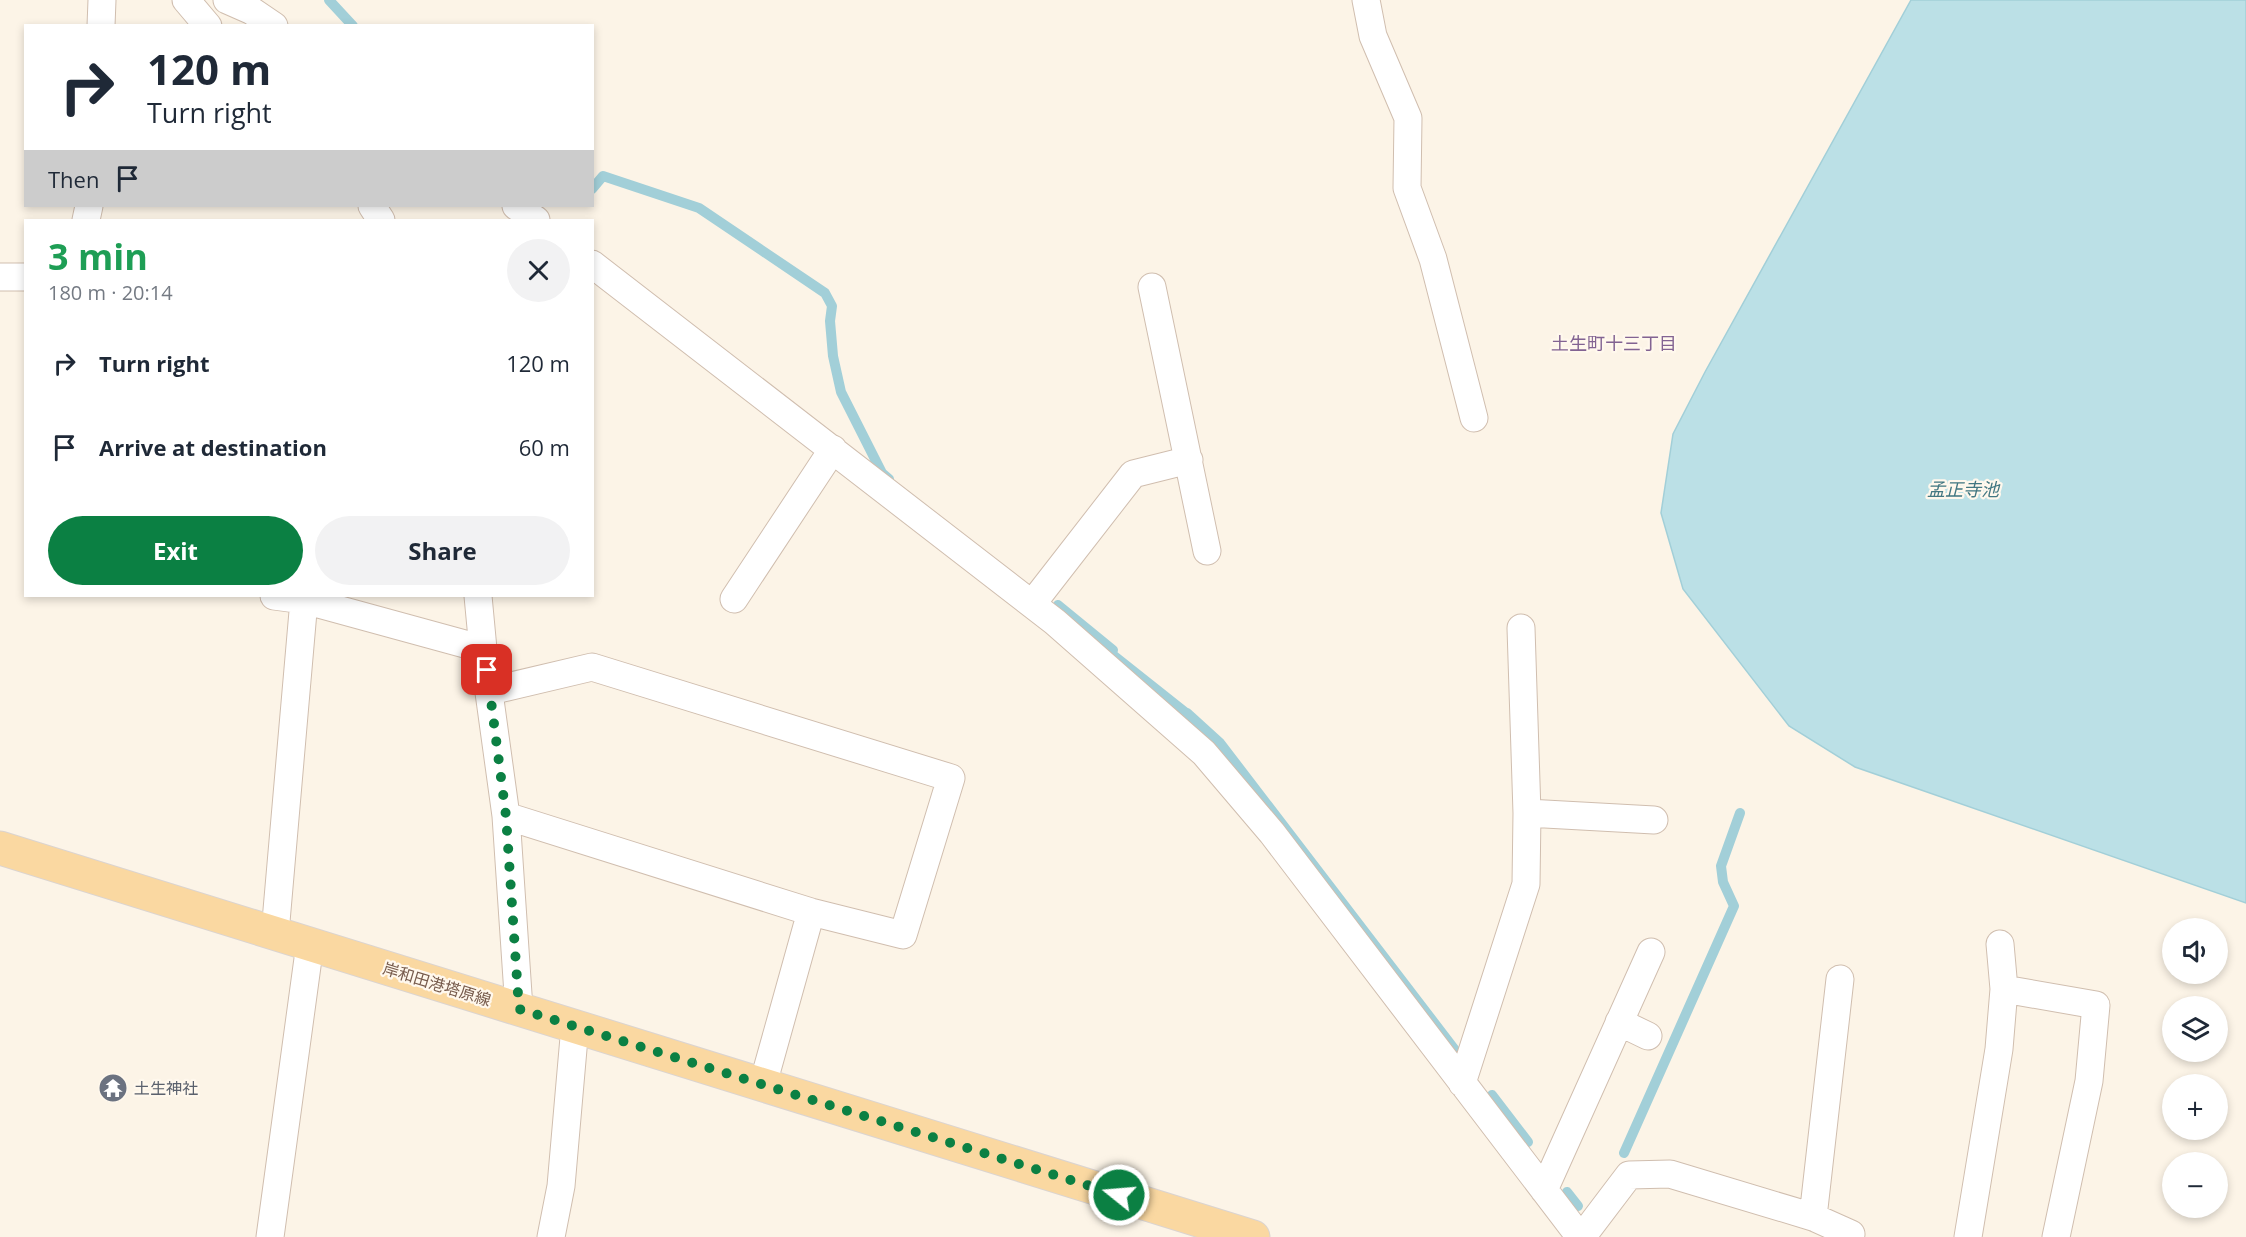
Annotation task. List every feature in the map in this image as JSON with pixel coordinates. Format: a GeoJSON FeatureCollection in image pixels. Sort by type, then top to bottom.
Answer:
{"type":"FeatureCollection","features":[{"type":"Feature","properties":{"kind":"main road","name":"岸和田港塔原線"},"geometry":{"type":"LineString","coordinates":[[0,848],[1253,1237]]}},
{"type":"Feature","properties":{"kind":"street"},"geometry":{"type":"LineString","coordinates":[[101,24],[102,0]]}},
{"type":"Feature","properties":{"kind":"street"},"geometry":{"type":"LineString","coordinates":[[186,0],[206,24]]}},
{"type":"Feature","properties":{"kind":"street"},"geometry":{"type":"LineString","coordinates":[[227,0],[252,11],[271,24]]}},
{"type":"Feature","properties":{"kind":"street"},"geometry":{"type":"LineString","coordinates":[[1366,0],[1373,36],[1408,118],[1407,188],[1433,259],[1474,418]]}},
{"type":"Feature","properties":{"kind":"street"},"geometry":{"type":"LineString","coordinates":[[517,207],[535,219]]}},
{"type":"Feature","properties":{"kind":"street"},"geometry":{"type":"LineString","coordinates":[[594,266],[1032,604],[1204,753],[1272,833],[1581,1237],[1629,1175],[1670,1174],[1813,1217],[1851,1234]]}},
{"type":"Feature","properties":{"kind":"street"},"geometry":{"type":"LineString","coordinates":[[0,277],[24,277]]}},
{"type":"Feature","properties":{"kind":"street"},"geometry":{"type":"LineString","coordinates":[[1152,286],[1208,551]]}},
{"type":"Feature","properties":{"kind":"street"},"geometry":{"type":"LineString","coordinates":[[734,598],[833,449]]}},
{"type":"Feature","properties":{"kind":"street"},"geometry":{"type":"LineString","coordinates":[[1032,604],[1133,474],[1189,460]]}},
{"type":"Feature","properties":{"kind":"street"},"geometry":{"type":"LineString","coordinates":[[282,597],[332,602],[483,649]]}},
{"type":"Feature","properties":{"kind":"street"},"geometry":{"type":"LineString","coordinates":[[478,597],[506,816],[519,1009]]}},
{"type":"Feature","properties":{"kind":"street"},"geometry":{"type":"LineString","coordinates":[[275,933],[304,600]]}},
{"type":"Feature","properties":{"kind":"street"},"geometry":{"type":"LineString","coordinates":[[1462,1083],[1526,884],[1527,813],[1521,628]]}},
{"type":"Feature","properties":{"kind":"street"},"geometry":{"type":"LineString","coordinates":[[490,691],[592,667],[951,778],[903,935],[811,912],[506,816]]}},
{"type":"Feature","properties":{"kind":"street"},"geometry":{"type":"LineString","coordinates":[[1527,813],[1654,820]]}},
{"type":"Feature","properties":{"kind":"street"},"geometry":{"type":"LineString","coordinates":[[763,1084],[811,912]]}},
{"type":"Feature","properties":{"kind":"street"},"geometry":{"type":"LineString","coordinates":[[270,1237],[310,944]]}},
{"type":"Feature","properties":{"kind":"street"},"geometry":{"type":"LineString","coordinates":[[1968,1237],[1999,1049],[2004,989],[2000,944]]}},
{"type":"Feature","properties":{"kind":"street"},"geometry":{"type":"LineString","coordinates":[[1544,1190],[1651,952]]}},
{"type":"Feature","properties":{"kind":"street"},"geometry":{"type":"LineString","coordinates":[[1813,1217],[1840,979]]}},
{"type":"Feature","properties":{"kind":"street"},"geometry":{"type":"LineString","coordinates":[[2004,989],[2096,1005],[2089,1081],[2056,1237]]}},
{"type":"Feature","properties":{"kind":"street"},"geometry":{"type":"LineString","coordinates":[[1619,1022],[1648,1036]]}},
{"type":"Feature","properties":{"kind":"street"},"geometry":{"type":"LineString","coordinates":[[551,1237],[561,1186],[575,1026]]}},
{"type":"Feature","properties":{"kind":"water","name":"孟正寺池"},"geometry":{"type":"Polygon","coordinates":[[[1911,0],[2246,0],[2246,903],[1855,767],[1789,726],[1683,589],[1661,513],[1673,434],[1911,0]]]}},
{"type":"Feature","properties":{"kind":"waterway"},"geometry":{"type":"LineString","coordinates":[[329,0],[351,24]]}},
{"type":"Feature","properties":{"kind":"waterway"},"geometry":{"type":"LineString","coordinates":[[594,187],[603,176],[699,208],[825,293],[832,306],[830,321],[833,356],[841,392],[882,473],[889,479]]}},
{"type":"Feature","properties":{"kind":"waterway"},"geometry":{"type":"LineString","coordinates":[[1058,605],[1113,650]]}},
{"type":"Feature","properties":{"kind":"waterway"},"geometry":{"type":"LineString","coordinates":[[1104,648],[1191,717]]}},
{"type":"Feature","properties":{"kind":"waterway"},"geometry":{"type":"LineString","coordinates":[[1187,713],[1220,743],[1455,1050]]}},
{"type":"Feature","properties":{"kind":"waterway"},"geometry":{"type":"LineString","coordinates":[[1624,1153],[1734,906],[1723,882],[1721,866],[1740,813]]}},
{"type":"Feature","properties":{"kind":"waterway"},"geometry":{"type":"LineString","coordinates":[[1492,1095],[1528,1142]]}},
{"type":"Feature","properties":{"kind":"waterway"},"geometry":{"type":"LineString","coordinates":[[1567,1192],[1578,1206]]}},
{"type":"Feature","properties":{"kind":"place","name":"土生神社"},"geometry":{"type":"Point","coordinates":[113,1088]}},
{"type":"Feature","properties":{"kind":"district","name":"土生町十三丁目"},"geometry":{"type":"Point","coordinates":[1614,344]}},
{"type":"Feature","properties":{"kind":"route"},"geometry":{"type":"LineString","coordinates":[[487,670],[506,816],[519,1009],[1119,1195]]}}]}
